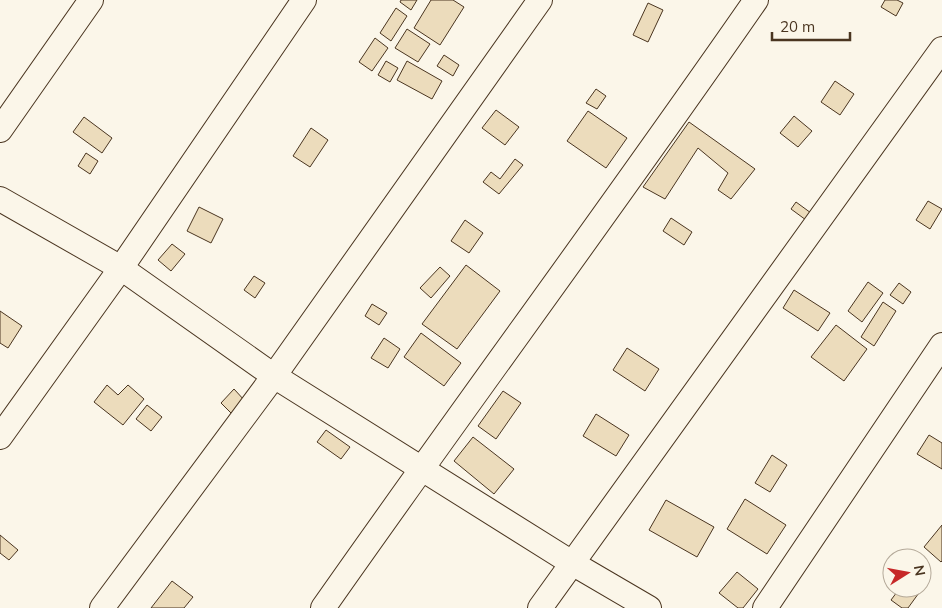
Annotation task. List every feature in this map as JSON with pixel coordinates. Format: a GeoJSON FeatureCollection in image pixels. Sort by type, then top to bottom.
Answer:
{"type":"FeatureCollection","features":[{"type":"Feature","properties":{"kind":"street"},"geometry":{"type":"LineString","coordinates":[[0,130],[91,0]]}},
{"type":"Feature","properties":{"kind":"street"},"geometry":{"type":"LineString","coordinates":[[0,437],[121,268],[304,0]]}},
{"type":"Feature","properties":{"kind":"street"},"geometry":{"type":"LineString","coordinates":[[102,608],[274,376],[540,0]]}},
{"type":"Feature","properties":{"kind":"street"},"geometry":{"type":"LineString","coordinates":[[323,608],[690,96],[756,0]]}},
{"type":"Feature","properties":{"kind":"street"},"geometry":{"type":"LineString","coordinates":[[540,608],[942,49]]}},
{"type":"Feature","properties":{"kind":"street"},"geometry":{"type":"LineString","coordinates":[[0,199],[121,268],[274,376],[572,563],[649,608]]}},
{"type":"Feature","properties":{"kind":"street"},"geometry":{"type":"LineString","coordinates":[[765,608],[942,344]]}},
{"type":"Feature","properties":{"kind":"building"},"geometry":{"type":"Polygon","coordinates":[[[401,0],[417,0],[411,10],[400,2],[401,0]]]}},
{"type":"Feature","properties":{"kind":"building"},"geometry":{"type":"Polygon","coordinates":[[[431,0],[453,0],[464,7],[440,45],[414,28],[431,0]]]}},
{"type":"Feature","properties":{"kind":"building"},"geometry":{"type":"Polygon","coordinates":[[[885,0],[897,0],[903,3],[896,16],[881,7],[885,0]]]}},
{"type":"Feature","properties":{"kind":"building"},"geometry":{"type":"Polygon","coordinates":[[[648,3],[663,10],[648,42],[633,35],[648,3]]]}},
{"type":"Feature","properties":{"kind":"building"},"geometry":{"type":"Polygon","coordinates":[[[396,8],[407,16],[391,41],[380,33],[396,8]]]}},
{"type":"Feature","properties":{"kind":"building"},"geometry":{"type":"Polygon","coordinates":[[[407,29],[430,44],[418,62],[395,48],[407,29]]]}},
{"type":"Feature","properties":{"kind":"building"},"geometry":{"type":"Polygon","coordinates":[[[375,38],[388,48],[372,71],[359,62],[375,38]]]}},
{"type":"Feature","properties":{"kind":"building"},"geometry":{"type":"Polygon","coordinates":[[[444,55],[459,65],[453,76],[437,66],[444,55]]]}},
{"type":"Feature","properties":{"kind":"building"},"geometry":{"type":"Polygon","coordinates":[[[386,61],[398,68],[390,82],[378,75],[386,61]]]}},
{"type":"Feature","properties":{"kind":"building"},"geometry":{"type":"Polygon","coordinates":[[[407,61],[442,81],[432,99],[397,80],[407,61]]]}},
{"type":"Feature","properties":{"kind":"building"},"geometry":{"type":"Polygon","coordinates":[[[835,81],[854,94],[840,115],[821,102],[835,81]]]}},
{"type":"Feature","properties":{"kind":"building"},"geometry":{"type":"Polygon","coordinates":[[[596,89],[606,96],[597,109],[586,103],[596,89]]]}},
{"type":"Feature","properties":{"kind":"building"},"geometry":{"type":"Polygon","coordinates":[[[496,110],[519,127],[505,145],[482,128],[496,110]]]}},
{"type":"Feature","properties":{"kind":"building"},"geometry":{"type":"Polygon","coordinates":[[[588,111],[627,138],[606,168],[567,141],[588,111]]]}},
{"type":"Feature","properties":{"kind":"building"},"geometry":{"type":"Polygon","coordinates":[[[794,116],[812,131],[798,147],[780,133],[794,116]]]}},
{"type":"Feature","properties":{"kind":"building"},"geometry":{"type":"Polygon","coordinates":[[[84,117],[112,138],[102,153],[73,132],[84,117]]]}},
{"type":"Feature","properties":{"kind":"building"},"geometry":{"type":"Polygon","coordinates":[[[689,122],[755,169],[731,199],[718,190],[728,173],[698,148],[665,199],[643,187],[689,122]]]}},
{"type":"Feature","properties":{"kind":"building"},"geometry":{"type":"Polygon","coordinates":[[[311,128],[328,140],[310,167],[293,156],[311,128]]]}},
{"type":"Feature","properties":{"kind":"building"},"geometry":{"type":"Polygon","coordinates":[[[86,153],[98,161],[90,174],[78,166],[86,153]]]}},
{"type":"Feature","properties":{"kind":"building"},"geometry":{"type":"Polygon","coordinates":[[[515,159],[523,165],[499,194],[483,182],[491,172],[500,179],[515,159]]]}},
{"type":"Feature","properties":{"kind":"building"},"geometry":{"type":"Polygon","coordinates":[[[928,201],[942,209],[930,229],[916,220],[928,201]]]}},
{"type":"Feature","properties":{"kind":"building"},"geometry":{"type":"Polygon","coordinates":[[[796,202],[811,213],[806,220],[791,209],[796,202]]]}},
{"type":"Feature","properties":{"kind":"building"},"geometry":{"type":"Polygon","coordinates":[[[199,207],[223,219],[211,243],[187,231],[199,207]]]}},
{"type":"Feature","properties":{"kind":"building"},"geometry":{"type":"Polygon","coordinates":[[[671,218],[692,232],[684,245],[663,231],[671,218]]]}},
{"type":"Feature","properties":{"kind":"building"},"geometry":{"type":"Polygon","coordinates":[[[465,220],[483,233],[469,253],[451,241],[465,220]]]}},
{"type":"Feature","properties":{"kind":"building"},"geometry":{"type":"Polygon","coordinates":[[[172,244],[185,254],[171,271],[158,260],[172,244]]]}},
{"type":"Feature","properties":{"kind":"building"},"geometry":{"type":"Polygon","coordinates":[[[466,265],[500,291],[457,349],[422,324],[466,265]]]}},
{"type":"Feature","properties":{"kind":"building"},"geometry":{"type":"Polygon","coordinates":[[[440,267],[450,276],[431,298],[420,288],[440,267]]]}},
{"type":"Feature","properties":{"kind":"building"},"geometry":{"type":"Polygon","coordinates":[[[254,276],[265,283],[255,298],[244,290],[254,276]]]}},
{"type":"Feature","properties":{"kind":"building"},"geometry":{"type":"Polygon","coordinates":[[[868,282],[883,293],[862,322],[848,311],[868,282]]]}},
{"type":"Feature","properties":{"kind":"building"},"geometry":{"type":"Polygon","coordinates":[[[899,283],[911,292],[903,304],[890,295],[899,283]]]}},
{"type":"Feature","properties":{"kind":"building"},"geometry":{"type":"Polygon","coordinates":[[[794,290],[830,313],[818,331],[783,308],[794,290]]]}},
{"type":"Feature","properties":{"kind":"building"},"geometry":{"type":"Polygon","coordinates":[[[883,302],[896,311],[874,346],[861,337],[883,302]]]}},
{"type":"Feature","properties":{"kind":"building"},"geometry":{"type":"Polygon","coordinates":[[[372,304],[387,313],[379,325],[365,316],[372,304]]]}},
{"type":"Feature","properties":{"kind":"building"},"geometry":{"type":"Polygon","coordinates":[[[0,311],[22,326],[8,348],[0,343],[0,311]]]}},
{"type":"Feature","properties":{"kind":"building"},"geometry":{"type":"Polygon","coordinates":[[[836,325],[867,349],[844,381],[811,357],[836,325]]]}},
{"type":"Feature","properties":{"kind":"building"},"geometry":{"type":"Polygon","coordinates":[[[421,333],[461,363],[444,386],[404,357],[421,333]]]}},
{"type":"Feature","properties":{"kind":"building"},"geometry":{"type":"Polygon","coordinates":[[[384,338],[400,349],[388,368],[371,358],[384,338]]]}},
{"type":"Feature","properties":{"kind":"building"},"geometry":{"type":"Polygon","coordinates":[[[627,348],[659,369],[645,391],[613,370],[627,348]]]}},
{"type":"Feature","properties":{"kind":"building"},"geometry":{"type":"Polygon","coordinates":[[[107,385],[118,395],[128,385],[144,399],[123,425],[94,402],[107,385]]]}},
{"type":"Feature","properties":{"kind":"building"},"geometry":{"type":"Polygon","coordinates":[[[234,389],[245,401],[232,414],[221,403],[234,389]]]}},
{"type":"Feature","properties":{"kind":"building"},"geometry":{"type":"Polygon","coordinates":[[[503,391],[521,403],[496,439],[478,426],[503,391]]]}},
{"type":"Feature","properties":{"kind":"building"},"geometry":{"type":"Polygon","coordinates":[[[147,405],[162,417],[151,431],[136,419],[147,405]]]}},
{"type":"Feature","properties":{"kind":"building"},"geometry":{"type":"Polygon","coordinates":[[[596,414],[629,435],[616,456],[583,436],[596,414]]]}},
{"type":"Feature","properties":{"kind":"building"},"geometry":{"type":"Polygon","coordinates":[[[326,430],[350,447],[341,459],[317,442],[326,430]]]}},
{"type":"Feature","properties":{"kind":"building"},"geometry":{"type":"Polygon","coordinates":[[[929,435],[942,443],[942,469],[917,454],[929,435]]]}},
{"type":"Feature","properties":{"kind":"building"},"geometry":{"type":"Polygon","coordinates":[[[473,437],[514,469],[494,494],[454,461],[473,437]]]}},
{"type":"Feature","properties":{"kind":"building"},"geometry":{"type":"Polygon","coordinates":[[[772,455],[787,465],[770,492],[755,483],[772,455]]]}},
{"type":"Feature","properties":{"kind":"building"},"geometry":{"type":"Polygon","coordinates":[[[745,499],[786,525],[767,554],[727,529],[745,499]]]}},
{"type":"Feature","properties":{"kind":"building"},"geometry":{"type":"Polygon","coordinates":[[[666,500],[714,527],[697,557],[649,530],[666,500]]]}},
{"type":"Feature","properties":{"kind":"building"},"geometry":{"type":"Polygon","coordinates":[[[942,525],[942,561],[932,554],[932,548],[924,547],[942,525]]]}},
{"type":"Feature","properties":{"kind":"building"},"geometry":{"type":"Polygon","coordinates":[[[0,535],[18,550],[9,560],[0,553],[0,535]]]}},
{"type":"Feature","properties":{"kind":"building"},"geometry":{"type":"Polygon","coordinates":[[[737,572],[758,589],[743,608],[738,608],[719,593],[737,572]]]}},
{"type":"Feature","properties":{"kind":"building"},"geometry":{"type":"Polygon","coordinates":[[[172,581],[193,597],[184,608],[151,608],[172,581]]]}},
{"type":"Feature","properties":{"kind":"building"},"geometry":{"type":"Polygon","coordinates":[[[892,598],[915,598],[908,608],[902,608],[891,600],[892,598]]]}}]}
